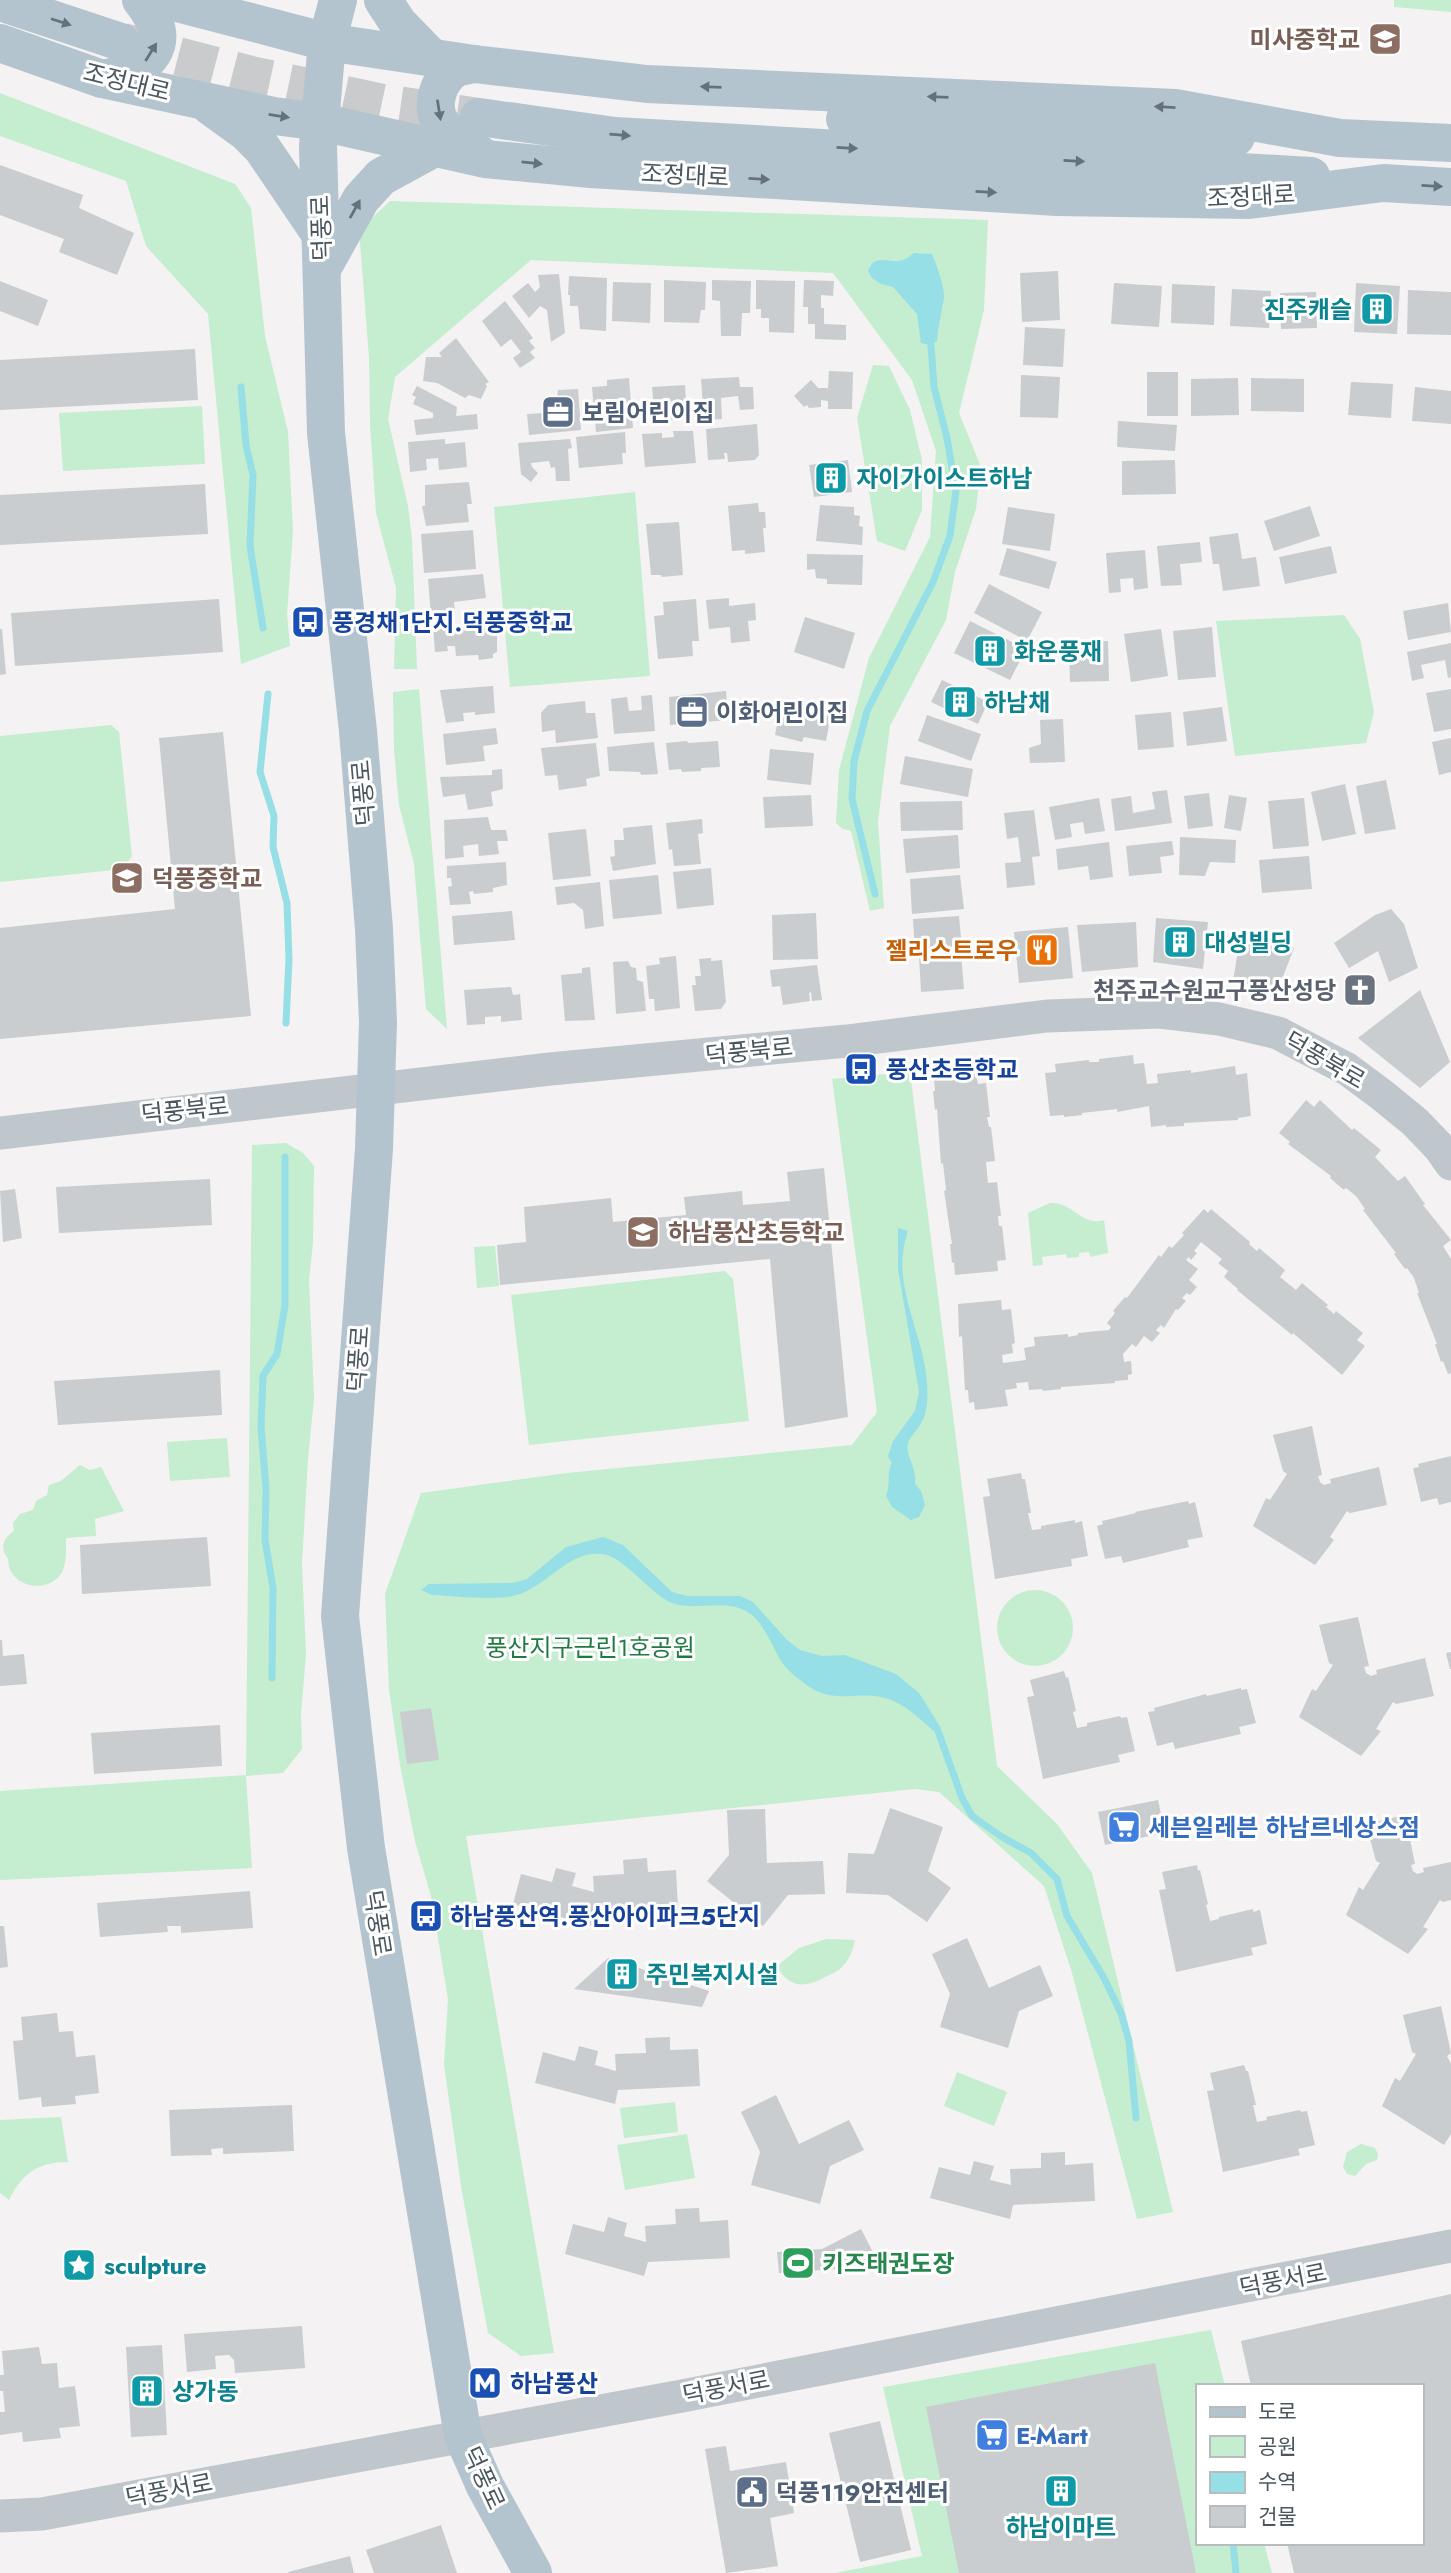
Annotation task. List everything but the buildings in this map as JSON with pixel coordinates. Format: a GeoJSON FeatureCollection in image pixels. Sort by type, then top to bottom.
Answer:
{"type":"FeatureCollection","features":[{"type":"Feature","properties":{"kind":"main road"},"geometry":{"type":"LineString","coordinates":[[74,0],[130,20],[155,23],[158,36],[152,56],[129,71],[102,79]]}},
{"type":"Feature","properties":{"kind":"main road","name":"조정대로"},"geometry":{"type":"LineString","coordinates":[[166,0],[327,42],[432,58],[480,91],[615,136],[1251,171],[1451,187]]}},
{"type":"Feature","properties":{"kind":"main road"},"geometry":{"type":"LineString","coordinates":[[239,19],[276,0]]}},
{"type":"Feature","properties":{"kind":"main road","name":"덕풍로"},"geometry":{"type":"LineString","coordinates":[[338,0],[327,42],[318,146],[326,433],[358,732],[379,1022],[377,1088],[340,1616],[366,1848],[463,2435],[485,2486],[533,2573]]}},
{"type":"Feature","properties":{"kind":"main road"},"geometry":{"type":"LineString","coordinates":[[383,0],[398,23],[432,58]]}},
{"type":"Feature","properties":{"kind":"main road","name":"조정대로"},"geometry":{"type":"LineString","coordinates":[[0,2],[130,20]]}},
{"type":"Feature","properties":{"kind":"main road","name":"조정대로"},"geometry":{"type":"LineString","coordinates":[[0,43],[102,79],[274,116],[321,122],[485,159],[591,169],[1057,197],[1249,200],[1383,183]]}},
{"type":"Feature","properties":{"kind":"main road"},"geometry":{"type":"LineString","coordinates":[[480,91],[454,69],[441,83],[437,92],[436,108],[441,123],[454,137],[485,159]]}},
{"type":"Feature","properties":{"kind":"main road","name":"조정대로"},"geometry":{"type":"LineString","coordinates":[[480,91],[647,84],[1175,108],[1340,138],[1451,143]]}},
{"type":"Feature","properties":{"kind":"main road"},"geometry":{"type":"LineString","coordinates":[[202,100],[246,132],[262,148],[321,252],[381,177],[436,147]]}},
{"type":"Feature","properties":{"kind":"street","name":"덕풍북로"},"geometry":{"type":"LineString","coordinates":[[0,1133],[377,1088],[847,1041],[1047,1016],[1160,1013],[1219,1019],[1279,1033],[1347,1069],[1382,1095],[1415,1122],[1451,1164]]}},
{"type":"Feature","properties":{"kind":"street","name":"덕풍서로"},"geometry":{"type":"LineString","coordinates":[[0,2516],[42,2514],[1163,2304],[1451,2246]]}},
{"type":"Feature","properties":{"kind":"green space"},"geometry":{"type":"Polygon","coordinates":[[[1394,0],[1451,0],[1451,12],[1394,7],[1394,0]]]}},
{"type":"Feature","properties":{"kind":"green space"},"geometry":{"type":"Polygon","coordinates":[[[0,93],[235,184],[251,208],[265,336],[288,432],[293,530],[287,614],[290,646],[241,664],[208,314],[146,246],[126,181],[0,136],[0,93]]]}},
{"type":"Feature","properties":{"kind":"green space"},"geometry":{"type":"Polygon","coordinates":[[[390,201],[988,220],[984,310],[959,413],[981,467],[976,509],[955,572],[946,620],[890,726],[878,821],[884,908],[870,911],[851,831],[836,823],[839,770],[869,658],[930,537],[936,451],[912,380],[833,273],[531,260],[395,377],[388,419],[408,506],[412,539],[417,669],[394,669],[396,588],[376,513],[369,357],[359,230],[390,201]]]}},
{"type":"Feature","properties":{"kind":"green space"},"geometry":{"type":"Polygon","coordinates":[[[873,365],[889,366],[910,410],[922,460],[922,510],[905,551],[877,541],[857,418],[873,365]]]}},
{"type":"Feature","properties":{"kind":"green space"},"geometry":{"type":"Polygon","coordinates":[[[202,406],[205,464],[63,471],[59,413],[202,406]]]}},
{"type":"Feature","properties":{"kind":"green space"},"geometry":{"type":"Polygon","coordinates":[[[635,492],[650,676],[510,687],[494,507],[635,492]]]}},
{"type":"Feature","properties":{"kind":"green space"},"geometry":{"type":"Polygon","coordinates":[[[1344,615],[1360,639],[1374,712],[1366,743],[1235,756],[1216,621],[1344,615]]]}},
{"type":"Feature","properties":{"kind":"green space"},"geometry":{"type":"Polygon","coordinates":[[[419,689],[447,1029],[426,1009],[414,864],[399,805],[394,750],[393,692],[419,689]]]}},
{"type":"Feature","properties":{"kind":"green space"},"geometry":{"type":"Polygon","coordinates":[[[111,725],[119,732],[132,856],[123,869],[0,882],[0,736],[111,725]]]}},
{"type":"Feature","properties":{"kind":"green space","name":"풍산지구근린1호공원"},"geometry":{"type":"Polygon","coordinates":[[[910,1072],[997,1766],[1057,1824],[1092,1873],[1173,2212],[1137,2219],[1072,1973],[1044,1886],[939,1792],[915,1789],[466,1836],[554,2353],[521,2356],[488,2333],[462,2192],[444,2065],[448,1999],[431,1896],[415,1841],[400,1765],[389,1690],[385,1594],[421,1493],[567,1473],[852,1445],[877,1412],[832,1079],[910,1072]]]}},
{"type":"Feature","properties":{"kind":"green space"},"geometry":{"type":"Polygon","coordinates":[[[286,1143],[303,1153],[314,1166],[313,1243],[309,1280],[314,1398],[302,1564],[306,1654],[301,1714],[302,1749],[283,1773],[246,1776],[252,1868],[0,1880],[0,1791],[246,1775],[252,1145],[286,1143]]]}},
{"type":"Feature","properties":{"kind":"green space"},"geometry":{"type":"Polygon","coordinates":[[[1050,1203],[1065,1206],[1089,1220],[1104,1220],[1108,1253],[1090,1257],[1089,1252],[1079,1253],[1079,1257],[1067,1258],[1066,1254],[1042,1257],[1043,1265],[1033,1266],[1028,1213],[1050,1203]]]}},
{"type":"Feature","properties":{"kind":"green space"},"geometry":{"type":"Polygon","coordinates":[[[495,1246],[499,1286],[477,1288],[474,1247],[495,1246]]]}},
{"type":"Feature","properties":{"kind":"green space"},"geometry":{"type":"Polygon","coordinates":[[[725,1271],[733,1279],[749,1421],[529,1445],[511,1295],[725,1271]]]}},
{"type":"Feature","properties":{"kind":"green space"},"geometry":{"type":"Polygon","coordinates":[[[227,1438],[230,1477],[170,1481],[167,1442],[227,1438]]]}},
{"type":"Feature","properties":{"kind":"green space"},"geometry":{"type":"Polygon","coordinates":[[[80,1465],[90,1470],[101,1467],[124,1511],[95,1519],[96,1536],[66,1538],[65,1564],[56,1579],[39,1586],[21,1582],[10,1569],[3,1547],[7,1537],[14,1531],[13,1523],[20,1514],[33,1510],[36,1501],[47,1495],[49,1485],[61,1481],[80,1465]]]}},
{"type":"Feature","properties":{"kind":"green space"},"geometry":{"type":"Polygon","coordinates":[[[1035,1590],[1049,1593],[1062,1601],[1070,1614],[1073,1628],[1070,1642],[1062,1655],[1049,1663],[1035,1666],[1021,1663],[1008,1655],[1000,1642],[997,1628],[1000,1614],[1008,1601],[1021,1593],[1035,1590]]]}},
{"type":"Feature","properties":{"kind":"green space"},"geometry":{"type":"Polygon","coordinates":[[[826,1939],[855,1940],[849,1957],[840,1969],[806,1984],[793,1983],[782,1974],[777,1966],[799,1948],[826,1939]]]}},
{"type":"Feature","properties":{"kind":"green space"},"geometry":{"type":"Polygon","coordinates":[[[957,2072],[1007,2092],[994,2126],[944,2106],[957,2072]]]}},
{"type":"Feature","properties":{"kind":"green space"},"geometry":{"type":"Polygon","coordinates":[[[675,2102],[678,2132],[624,2138],[620,2108],[675,2102]]]}},
{"type":"Feature","properties":{"kind":"green space"},"geometry":{"type":"Polygon","coordinates":[[[61,2117],[68,2162],[48,2164],[32,2171],[19,2183],[9,2200],[0,2193],[0,2120],[61,2117]]]}},
{"type":"Feature","properties":{"kind":"green space"},"geometry":{"type":"Polygon","coordinates":[[[687,2134],[695,2178],[625,2190],[617,2145],[687,2134]]]}},
{"type":"Feature","properties":{"kind":"green space"},"geometry":{"type":"Polygon","coordinates":[[[1361,2144],[1375,2148],[1377,2160],[1366,2164],[1355,2176],[1347,2174],[1343,2167],[1347,2152],[1361,2144]]]}},
{"type":"Feature","properties":{"kind":"green space","name":"하남이마트"},"geometry":{"type":"Polygon","coordinates":[[[1211,2330],[1224,2384],[1196,2384],[1196,2545],[1265,2545],[1272,2573],[835,2573],[922,2556],[883,2387],[1211,2330]]]}},
{"type":"Feature","properties":{"kind":"water"},"geometry":{"type":"Polygon","coordinates":[[[914,253],[932,254],[943,288],[937,341],[931,345],[921,343],[917,314],[893,287],[881,284],[872,278],[868,271],[876,261],[900,261],[914,253]]]}},
{"type":"Feature","properties":{"kind":"water"},"geometry":{"type":"Polygon","coordinates":[[[898,1228],[908,1231],[903,1251],[905,1289],[925,1364],[927,1388],[925,1415],[908,1443],[915,1484],[921,1491],[925,1505],[919,1517],[911,1520],[892,1507],[886,1496],[892,1463],[888,1456],[893,1441],[915,1411],[919,1392],[898,1269],[898,1228]]]}},
{"type":"Feature","properties":{"kind":"water"},"geometry":{"type":"Polygon","coordinates":[[[603,1537],[623,1545],[672,1592],[687,1596],[740,1596],[753,1602],[787,1640],[800,1650],[822,1656],[845,1655],[896,1674],[919,1693],[941,1728],[941,1737],[908,1709],[894,1701],[875,1696],[837,1696],[818,1692],[786,1668],[762,1627],[751,1614],[725,1605],[675,1604],[658,1595],[626,1566],[610,1556],[590,1554],[579,1557],[528,1590],[509,1597],[432,1595],[421,1590],[429,1584],[513,1583],[527,1579],[566,1547],[603,1537]]]}},
{"type":"Feature","properties":{"kind":"waterway"},"geometry":{"type":"LineString","coordinates":[[875,894],[852,799],[854,761],[867,711],[933,582],[950,536],[956,491],[947,438],[934,387],[931,345]]}},
{"type":"Feature","properties":{"kind":"waterway"},"geometry":{"type":"LineString","coordinates":[[241,387],[246,445],[253,475],[250,546],[263,628]]}},
{"type":"Feature","properties":{"kind":"waterway"},"geometry":{"type":"LineString","coordinates":[[268,694],[260,772],[274,816],[273,847],[287,903],[289,959],[286,1023]]}},
{"type":"Feature","properties":{"kind":"waterway"},"geometry":{"type":"LineString","coordinates":[[272,1678],[273,1588],[265,1540],[266,1489],[261,1427],[263,1376],[277,1354],[285,1305],[285,1157]]}},
{"type":"Feature","properties":{"kind":"waterway"},"geometry":{"type":"LineString","coordinates":[[938,1731],[962,1798],[972,1816],[1031,1853],[1057,1879],[1067,1916],[1104,1978],[1121,2013],[1129,2041],[1136,2118]]}},
{"type":"Feature","properties":{"kind":"waterway"},"geometry":{"type":"LineString","coordinates":[[1233,2545],[1236,2573]]}},
{"type":"Feature","properties":{"kind":"tunnel"},"geometry":{"type":"LineString","coordinates":[[123,42],[251,75],[383,103],[479,117]]}},
{"type":"Feature","properties":{"kind":"place","name":"미사중학교"},"geometry":{"type":"Point","coordinates":[1385,39]}},
{"type":"Feature","properties":{"kind":"place","name":"진주캐슬"},"geometry":{"type":"Point","coordinates":[1377,309]}},
{"type":"Feature","properties":{"kind":"place","name":"보림어린이집"},"geometry":{"type":"Point","coordinates":[558,412]}},
{"type":"Feature","properties":{"kind":"place","name":"자이가이스트하남"},"geometry":{"type":"Point","coordinates":[831,478]}},
{"type":"Feature","properties":{"kind":"place","name":"풍경채1단지.덕풍중학교"},"geometry":{"type":"Point","coordinates":[308,622]}},
{"type":"Feature","properties":{"kind":"place","name":"화운풍재"},"geometry":{"type":"Point","coordinates":[990,651]}},
{"type":"Feature","properties":{"kind":"place","name":"하남채"},"geometry":{"type":"Point","coordinates":[960,702]}},
{"type":"Feature","properties":{"kind":"place","name":"이화어린이집"},"geometry":{"type":"Point","coordinates":[692,712]}},
{"type":"Feature","properties":{"kind":"place","name":"덕풍중학교"},"geometry":{"type":"Point","coordinates":[127,878]}},
{"type":"Feature","properties":{"kind":"place","name":"대성빌딩"},"geometry":{"type":"Point","coordinates":[1180,942]}},
{"type":"Feature","properties":{"kind":"place","name":"젤리스트로우"},"geometry":{"type":"Point","coordinates":[1042,950]}},
{"type":"Feature","properties":{"kind":"place","name":"천주교수원교구풍산성당"},"geometry":{"type":"Point","coordinates":[1360,990]}},
{"type":"Feature","properties":{"kind":"place","name":"풍산초등학교"},"geometry":{"type":"Point","coordinates":[861,1069]}},
{"type":"Feature","properties":{"kind":"place","name":"하남풍산초등학교"},"geometry":{"type":"Point","coordinates":[643,1232]}},
{"type":"Feature","properties":{"kind":"place","name":"세븐일레븐 하남르네상스점"},"geometry":{"type":"Point","coordinates":[1124,1827]}},
{"type":"Feature","properties":{"kind":"place","name":"하남풍산역.풍산아이파크5단지"},"geometry":{"type":"Point","coordinates":[426,1916]}},
{"type":"Feature","properties":{"kind":"place","name":"주민복지시설"},"geometry":{"type":"Point","coordinates":[622,1974]}},
{"type":"Feature","properties":{"kind":"place","name":"키즈태권도장"},"geometry":{"type":"Point","coordinates":[798,2263]}},
{"type":"Feature","properties":{"kind":"place","name":"sculpture"},"geometry":{"type":"Point","coordinates":[79,2265]}},
{"type":"Feature","properties":{"kind":"place","name":"하남풍산"},"geometry":{"type":"Point","coordinates":[485,2383]}},
{"type":"Feature","properties":{"kind":"place","name":"상가동"},"geometry":{"type":"Point","coordinates":[147,2391]}},
{"type":"Feature","properties":{"kind":"place","name":"E-Mart"},"geometry":{"type":"Point","coordinates":[992,2435]}},
{"type":"Feature","properties":{"kind":"place","name":"하남이마트"},"geometry":{"type":"Point","coordinates":[1061,2491]}},
{"type":"Feature","properties":{"kind":"place","name":"덕풍119안전센터"},"geometry":{"type":"Point","coordinates":[752,2492]}}]}
